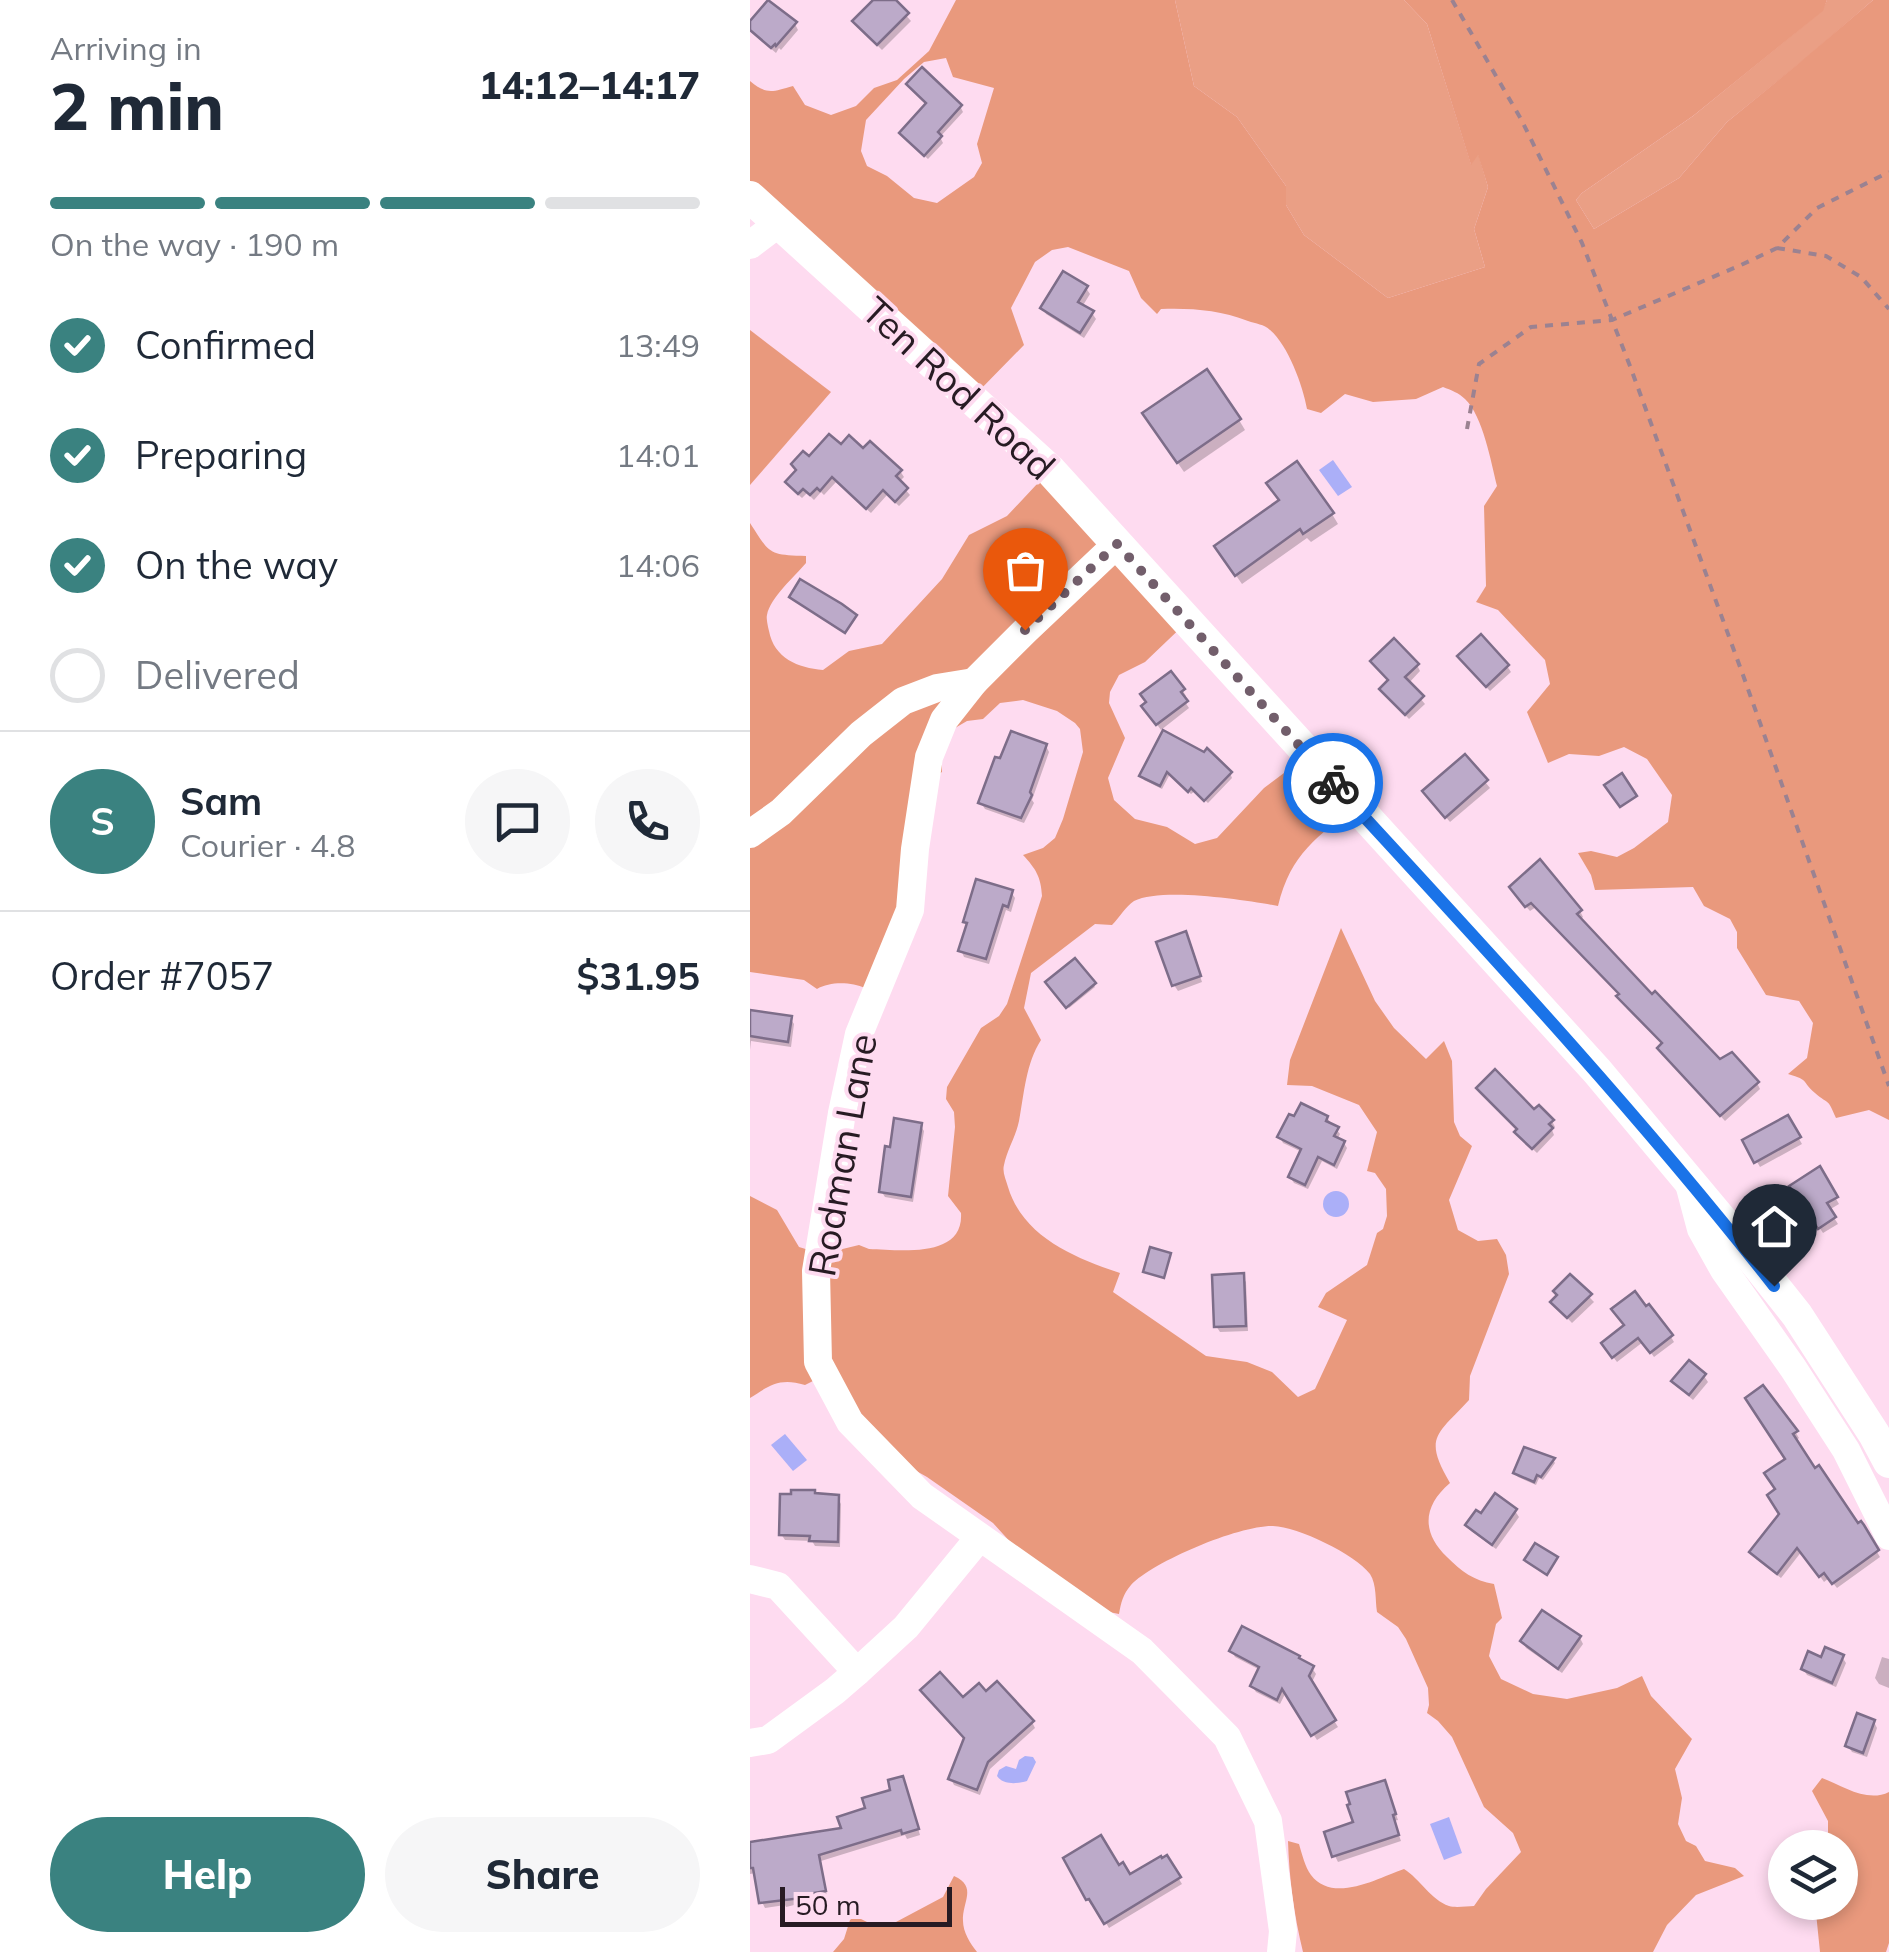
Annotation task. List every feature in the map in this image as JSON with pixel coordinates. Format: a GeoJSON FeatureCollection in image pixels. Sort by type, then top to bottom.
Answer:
{"type":"FeatureCollection","features":[{"type":"Feature","properties":{"kind":"main road","name":"Ten Rod Road"},"geometry":{"type":"LineString","coordinates":[[750,197],[1050,470],[1597,1072],[1797,1315],[1889,1462]]}},
{"type":"Feature","properties":{"kind":"street"},"geometry":{"type":"LineString","coordinates":[[750,245],[779,224]]}},
{"type":"Feature","properties":{"kind":"street","name":"Rodman Lane"},"geometry":{"type":"LineString","coordinates":[[1117,544],[974,682],[944,720],[929,756],[910,910],[859,1034],[842,1112],[816,1271],[818,1362],[850,1422],[922,1496],[1142,1651],[1227,1736],[1268,1821],[1283,1931],[1281,1952]]}},
{"type":"Feature","properties":{"kind":"street"},"geometry":{"type":"LineString","coordinates":[[750,834],[781,812],[860,734],[903,700],[936,688],[974,682]]}},
{"type":"Feature","properties":{"kind":"street"},"geometry":{"type":"LineString","coordinates":[[1687,1178],[1701,1229],[1716,1256],[1846,1450],[1889,1536]]}},
{"type":"Feature","properties":{"kind":"street"},"geometry":{"type":"LineString","coordinates":[[750,1743],[768,1740],[836,1691],[906,1627],[979,1538]]}},
{"type":"Feature","properties":{"kind":"street"},"geometry":{"type":"LineString","coordinates":[[750,1579],[778,1586],[857,1672]]}},
{"type":"Feature","properties":{"kind":"path"},"geometry":{"type":"LineString","coordinates":[[1452,0],[1521,119],[1582,243],[1736,657],[1889,1086]]}},
{"type":"Feature","properties":{"kind":"path"},"geometry":{"type":"LineString","coordinates":[[1467,429],[1480,364],[1531,327],[1612,320],[1776,248],[1817,208],[1889,172]]}},
{"type":"Feature","properties":{"kind":"path"},"geometry":{"type":"LineString","coordinates":[[1776,248],[1826,256],[1861,277],[1889,309]]}},
{"type":"Feature","properties":{"kind":"shaded area"},"geometry":{"type":"Polygon","coordinates":[[[956,0],[1175,0],[1194,86],[1237,117],[1286,186],[1286,205],[1304,235],[1388,298],[1485,267],[1474,229],[1488,187],[1478,155],[1471,165],[1427,24],[1404,0],[1827,0],[1823,11],[1693,116],[1582,193],[1576,200],[1594,229],[1679,178],[1727,122],[1873,0],[1889,0],[1889,1120],[1869,1110],[1836,1118],[1828,1102],[1803,1080],[1788,1074],[1807,1058],[1813,1023],[1799,1001],[1766,995],[1737,948],[1737,932],[1730,919],[1704,906],[1693,887],[1595,890],[1578,853],[1591,851],[1617,857],[1634,848],[1668,822],[1672,795],[1647,759],[1624,747],[1599,756],[1569,754],[1548,763],[1527,712],[1550,684],[1545,660],[1498,610],[1476,602],[1486,586],[1484,506],[1497,486],[1481,428],[1463,397],[1443,387],[1416,399],[1373,402],[1345,394],[1321,413],[1307,409],[1289,356],[1268,328],[1205,310],[1161,309],[1157,314],[1141,298],[1129,271],[1068,247],[1052,250],[1035,262],[1011,308],[1024,345],[975,395],[750,191],[750,81],[770,91],[793,86],[805,105],[831,115],[856,106],[874,88],[897,80],[929,51],[956,0]],[[946,58],[924,62],[866,120],[861,151],[867,166],[914,198],[937,203],[974,177],[982,163],[977,144],[994,88],[953,77],[946,58]]]}},
{"type":"Feature","properties":{"kind":"shaded area"},"geometry":{"type":"Polygon","coordinates":[[[1175,0],[1404,0],[1427,24],[1471,164],[1478,153],[1488,187],[1474,229],[1485,267],[1388,298],[1304,235],[1286,205],[1286,186],[1237,117],[1194,86],[1175,0]]]}},
{"type":"Feature","properties":{"kind":"shaded area"},"geometry":{"type":"Polygon","coordinates":[[[1827,0],[1873,0],[1727,122],[1679,178],[1594,229],[1576,200],[1582,193],[1693,116],[1822,11],[1827,0]]]}},
{"type":"Feature","properties":{"kind":"shaded area"},"geometry":{"type":"Polygon","coordinates":[[[750,330],[831,392],[750,485],[750,330]]]}},
{"type":"Feature","properties":{"kind":"shaded area"},"geometry":{"type":"Polygon","coordinates":[[[1051,469],[1190,619],[1145,662],[1119,675],[1110,692],[1109,703],[1125,738],[1108,778],[1114,800],[1135,819],[1167,827],[1195,844],[1217,838],[1264,788],[1312,752],[1358,805],[1298,859],[1278,906],[1204,896],[1147,897],[1131,903],[1112,925],[1095,924],[1031,973],[1024,1008],[1041,1040],[1029,1069],[1018,1127],[1004,1165],[1008,1187],[1015,1204],[1038,1232],[1069,1252],[1120,1273],[1113,1292],[1206,1356],[1247,1362],[1272,1372],[1298,1397],[1315,1389],[1347,1320],[1318,1307],[1326,1293],[1367,1265],[1387,1216],[1386,1189],[1375,1173],[1367,1171],[1377,1132],[1359,1105],[1312,1086],[1287,1085],[1290,1060],[1341,928],[1375,1001],[1394,1028],[1426,1059],[1444,1041],[1452,1061],[1454,1122],[1460,1136],[1472,1146],[1449,1200],[1458,1230],[1478,1241],[1497,1239],[1506,1255],[1509,1274],[1470,1376],[1469,1400],[1437,1437],[1437,1456],[1450,1483],[1434,1501],[1429,1529],[1439,1548],[1457,1567],[1494,1584],[1502,1618],[1496,1624],[1489,1656],[1501,1679],[1533,1694],[1567,1699],[1617,1688],[1642,1676],[1651,1696],[1692,1739],[1675,1769],[1682,1798],[1678,1824],[1686,1841],[1696,1846],[1705,1861],[1735,1868],[1744,1876],[1696,1895],[1667,1925],[1653,1952],[1303,1952],[1292,1896],[1288,1841],[1299,1844],[1309,1872],[1331,1888],[1356,1886],[1404,1869],[1437,1899],[1455,1907],[1474,1906],[1521,1852],[1513,1833],[1484,1807],[1452,1737],[1427,1713],[1428,1688],[1398,1627],[1377,1612],[1374,1583],[1363,1566],[1311,1536],[1273,1526],[1258,1527],[1220,1538],[1158,1566],[1131,1585],[1119,1614],[1104,1611],[1013,1545],[993,1523],[895,1459],[825,1375],[805,1385],[775,1384],[750,1398],[750,1196],[777,1210],[799,1247],[822,1254],[859,1245],[869,1249],[928,1249],[952,1238],[959,1228],[961,1213],[948,1196],[955,1127],[954,1112],[946,1099],[947,1087],[981,1028],[999,1016],[1007,1004],[1042,896],[1037,874],[1023,855],[1043,848],[1055,838],[1083,752],[1080,729],[1075,723],[1057,711],[1023,700],[1000,703],[983,719],[955,728],[942,749],[942,772],[934,777],[903,899],[865,988],[841,983],[817,989],[804,980],[750,972],[750,523],[771,551],[806,556],[806,563],[773,602],[767,623],[782,655],[796,664],[823,670],[849,651],[882,644],[942,579],[969,535],[1007,516],[1051,469]]]}},
{"type":"Feature","properties":{"kind":"shaded area"},"geometry":{"type":"Polygon","coordinates":[[[1822,1778],[1864,1795],[1889,1792],[1886,1952],[1820,1952],[1817,1920],[1858,1920],[1858,1830],[1828,1830],[1828,1821],[1812,1791],[1822,1778]]]}},
{"type":"Feature","properties":{"kind":"shaded area"},"geometry":{"type":"Polygon","coordinates":[[[954,1876],[967,1890],[963,1925],[977,1952],[833,1952],[855,1916],[871,1924],[896,1922],[943,1897],[954,1876]]]}},
{"type":"Feature","properties":{"kind":"water"},"geometry":{"type":"Polygon","coordinates":[[[1333,460],[1352,487],[1338,496],[1319,470],[1333,460]]]}},
{"type":"Feature","properties":{"kind":"water"},"geometry":{"type":"Polygon","coordinates":[[[1336,1191],[1345,1195],[1349,1204],[1345,1213],[1336,1217],[1327,1213],[1323,1204],[1327,1195],[1336,1191]]]}},
{"type":"Feature","properties":{"kind":"water"},"geometry":{"type":"Polygon","coordinates":[[[785,1434],[807,1460],[793,1471],[771,1445],[785,1434]]]}},
{"type":"Feature","properties":{"kind":"water"},"geometry":{"type":"Polygon","coordinates":[[[1025,1756],[1036,1762],[1027,1781],[1010,1783],[997,1776],[1006,1766],[1016,1769],[1025,1756]]]}},
{"type":"Feature","properties":{"kind":"water"},"geometry":{"type":"Polygon","coordinates":[[[1449,1817],[1462,1853],[1444,1860],[1430,1824],[1449,1817]]]}},
{"type":"Feature","properties":{"kind":"building"},"geometry":{"type":"Polygon","coordinates":[[[768,0],[797,22],[771,48],[750,30],[750,21],[768,0]]]}},
{"type":"Feature","properties":{"kind":"building"},"geometry":{"type":"Polygon","coordinates":[[[873,0],[896,0],[909,13],[877,45],[852,21],[873,0]]]}},
{"type":"Feature","properties":{"kind":"building"},"geometry":{"type":"Polygon","coordinates":[[[922,67],[962,105],[938,132],[942,136],[924,156],[899,133],[926,103],[906,84],[922,67]]]}},
{"type":"Feature","properties":{"kind":"building"},"geometry":{"type":"Polygon","coordinates":[[[1063,271],[1088,286],[1078,302],[1094,311],[1080,333],[1040,308],[1063,271]]]}},
{"type":"Feature","properties":{"kind":"building"},"geometry":{"type":"Polygon","coordinates":[[[1207,369],[1241,419],[1177,463],[1142,413],[1207,369]]]}},
{"type":"Feature","properties":{"kind":"building"},"geometry":{"type":"Polygon","coordinates":[[[829,434],[841,444],[849,435],[863,448],[870,441],[902,470],[896,476],[908,488],[895,502],[883,490],[866,509],[832,477],[820,491],[817,488],[810,495],[803,489],[798,494],[785,482],[796,470],[791,464],[803,451],[809,456],[829,434]]]}},
{"type":"Feature","properties":{"kind":"building"},"geometry":{"type":"Polygon","coordinates":[[[1297,461],[1334,513],[1303,534],[1300,529],[1235,576],[1214,546],[1279,500],[1266,483],[1297,461]]]}},
{"type":"Feature","properties":{"kind":"building"},"geometry":{"type":"Polygon","coordinates":[[[800,579],[857,615],[845,633],[789,597],[800,579]]]}},
{"type":"Feature","properties":{"kind":"building"},"geometry":{"type":"Polygon","coordinates":[[[1481,634],[1509,665],[1486,687],[1457,656],[1481,634]]]}},
{"type":"Feature","properties":{"kind":"building"},"geometry":{"type":"Polygon","coordinates":[[[1394,638],[1419,664],[1405,677],[1424,696],[1405,715],[1379,689],[1388,680],[1370,661],[1394,638]]]}},
{"type":"Feature","properties":{"kind":"building"},"geometry":{"type":"Polygon","coordinates":[[[1171,671],[1185,689],[1181,692],[1188,701],[1156,725],[1141,706],[1146,702],[1140,694],[1171,671]]]}},
{"type":"Feature","properties":{"kind":"building"},"geometry":{"type":"Polygon","coordinates":[[[1163,730],[1204,752],[1207,748],[1232,772],[1204,801],[1167,772],[1160,786],[1139,776],[1163,730]]]}},
{"type":"Feature","properties":{"kind":"building"},"geometry":{"type":"Polygon","coordinates":[[[1011,731],[1047,744],[1021,818],[978,803],[995,757],[1000,758],[1011,731]]]}},
{"type":"Feature","properties":{"kind":"building"},"geometry":{"type":"Polygon","coordinates":[[[1465,754],[1488,780],[1445,818],[1422,791],[1465,754]]]}},
{"type":"Feature","properties":{"kind":"building"},"geometry":{"type":"Polygon","coordinates":[[[1622,773],[1637,796],[1620,807],[1604,785],[1622,773]]]}},
{"type":"Feature","properties":{"kind":"building"},"geometry":{"type":"Polygon","coordinates":[[[1540,859],[1582,910],[1577,914],[1652,994],[1655,991],[1720,1059],[1732,1052],[1759,1082],[1720,1116],[1657,1048],[1662,1043],[1616,996],[1619,994],[1531,903],[1525,907],[1509,887],[1540,859]]]}},
{"type":"Feature","properties":{"kind":"building"},"geometry":{"type":"Polygon","coordinates":[[[976,879],[1013,890],[1008,907],[1003,905],[986,959],[958,951],[976,879]]]}},
{"type":"Feature","properties":{"kind":"building"},"geometry":{"type":"Polygon","coordinates":[[[1186,931],[1201,976],[1172,986],[1156,942],[1186,931]]]}},
{"type":"Feature","properties":{"kind":"building"},"geometry":{"type":"Polygon","coordinates":[[[1075,958],[1096,983],[1066,1008],[1045,982],[1075,958]]]}},
{"type":"Feature","properties":{"kind":"building"},"geometry":{"type":"Polygon","coordinates":[[[750,1010],[792,1016],[788,1042],[750,1036],[750,1010]]]}},
{"type":"Feature","properties":{"kind":"building"},"geometry":{"type":"Polygon","coordinates":[[[1495,1069],[1534,1109],[1539,1105],[1554,1120],[1549,1124],[1553,1128],[1532,1149],[1476,1088],[1495,1069]]]}},
{"type":"Feature","properties":{"kind":"building"},"geometry":{"type":"Polygon","coordinates":[[[1301,1103],[1328,1116],[1326,1121],[1339,1127],[1334,1136],[1345,1141],[1334,1165],[1318,1157],[1305,1185],[1288,1177],[1301,1149],[1277,1137],[1289,1114],[1294,1116],[1301,1103]]]}},
{"type":"Feature","properties":{"kind":"building"},"geometry":{"type":"Polygon","coordinates":[[[1788,1115],[1801,1137],[1754,1163],[1742,1140],[1788,1115]]]}},
{"type":"Feature","properties":{"kind":"building"},"geometry":{"type":"Polygon","coordinates":[[[894,1118],[922,1123],[911,1197],[879,1192],[885,1146],[890,1147],[894,1118]]]}},
{"type":"Feature","properties":{"kind":"building"},"geometry":{"type":"Polygon","coordinates":[[[1820,1166],[1838,1197],[1827,1203],[1836,1217],[1818,1229],[1789,1186],[1820,1166]]]}},
{"type":"Feature","properties":{"kind":"building"},"geometry":{"type":"Polygon","coordinates":[[[1150,1247],[1171,1253],[1164,1278],[1143,1272],[1150,1247]]]}},
{"type":"Feature","properties":{"kind":"building"},"geometry":{"type":"Polygon","coordinates":[[[1244,1273],[1246,1326],[1214,1327],[1212,1275],[1244,1273]]]}},
{"type":"Feature","properties":{"kind":"building"},"geometry":{"type":"Polygon","coordinates":[[[1570,1274],[1592,1294],[1567,1318],[1550,1302],[1557,1295],[1553,1291],[1570,1274]]]}},
{"type":"Feature","properties":{"kind":"building"},"geometry":{"type":"Polygon","coordinates":[[[1635,1291],[1673,1335],[1650,1353],[1638,1338],[1612,1358],[1601,1343],[1624,1325],[1611,1309],[1635,1291]]]}},
{"type":"Feature","properties":{"kind":"building"},"geometry":{"type":"Polygon","coordinates":[[[1689,1360],[1706,1374],[1689,1395],[1671,1381],[1689,1360]]]}},
{"type":"Feature","properties":{"kind":"building"},"geometry":{"type":"Polygon","coordinates":[[[1763,1385],[1798,1431],[1793,1434],[1815,1468],[1819,1465],[1879,1550],[1832,1584],[1824,1573],[1819,1577],[1797,1548],[1777,1574],[1749,1552],[1779,1514],[1767,1495],[1775,1489],[1764,1473],[1785,1459],[1745,1398],[1763,1385]]]}},
{"type":"Feature","properties":{"kind":"building"},"geometry":{"type":"Polygon","coordinates":[[[1524,1447],[1555,1458],[1534,1482],[1513,1473],[1524,1447]]]}},
{"type":"Feature","properties":{"kind":"building"},"geometry":{"type":"Polygon","coordinates":[[[791,1490],[839,1495],[838,1542],[779,1535],[780,1494],[791,1494],[791,1490]]]}},
{"type":"Feature","properties":{"kind":"building"},"geometry":{"type":"Polygon","coordinates":[[[1495,1493],[1517,1509],[1492,1545],[1465,1525],[1476,1510],[1481,1513],[1495,1493]]]}},
{"type":"Feature","properties":{"kind":"building"},"geometry":{"type":"Polygon","coordinates":[[[1535,1543],[1558,1557],[1547,1575],[1524,1560],[1535,1543]]]}},
{"type":"Feature","properties":{"kind":"building"},"geometry":{"type":"Polygon","coordinates":[[[1542,1610],[1581,1636],[1558,1669],[1520,1641],[1542,1610]]]}},
{"type":"Feature","properties":{"kind":"building"},"geometry":{"type":"Polygon","coordinates":[[[1242,1626],[1314,1666],[1309,1676],[1336,1720],[1311,1736],[1282,1689],[1277,1700],[1250,1686],[1259,1667],[1229,1651],[1242,1626]]]}},
{"type":"Feature","properties":{"kind":"building"},"geometry":{"type":"Polygon","coordinates":[[[1825,1647],[1844,1655],[1832,1683],[1801,1669],[1808,1651],[1821,1657],[1825,1647]]]}},
{"type":"Feature","properties":{"kind":"building"},"geometry":{"type":"Polygon","coordinates":[[[940,1672],[963,1697],[979,1683],[986,1691],[997,1681],[1034,1721],[988,1762],[977,1790],[948,1779],[964,1738],[920,1690],[940,1672]]]}},
{"type":"Feature","properties":{"kind":"building"},"geometry":{"type":"Polygon","coordinates":[[[1857,1713],[1875,1720],[1863,1753],[1845,1746],[1857,1713]]]}},
{"type":"Feature","properties":{"kind":"building"},"geometry":{"type":"Polygon","coordinates":[[[903,1776],[919,1829],[902,1834],[901,1830],[819,1855],[826,1891],[759,1903],[750,1868],[750,1842],[841,1828],[837,1817],[865,1808],[862,1798],[890,1790],[888,1780],[903,1776]]]}},
{"type":"Feature","properties":{"kind":"building"},"geometry":{"type":"Polygon","coordinates":[[[1385,1780],[1399,1835],[1332,1857],[1324,1832],[1353,1822],[1346,1792],[1385,1780]]]}},
{"type":"Feature","properties":{"kind":"building"},"geometry":{"type":"Polygon","coordinates":[[[1101,1835],[1119,1865],[1123,1862],[1130,1874],[1167,1855],[1181,1877],[1104,1924],[1063,1858],[1101,1835]]]}},
{"type":"Feature","properties":{"kind":"way so far"},"geometry":{"type":"LineString","coordinates":[[1025,630],[1117,544],[1333,783]]}},
{"type":"Feature","properties":{"kind":"route"},"geometry":{"type":"LineString","coordinates":[[1333,783],[1597,1072],[1774,1286]]}}]}
